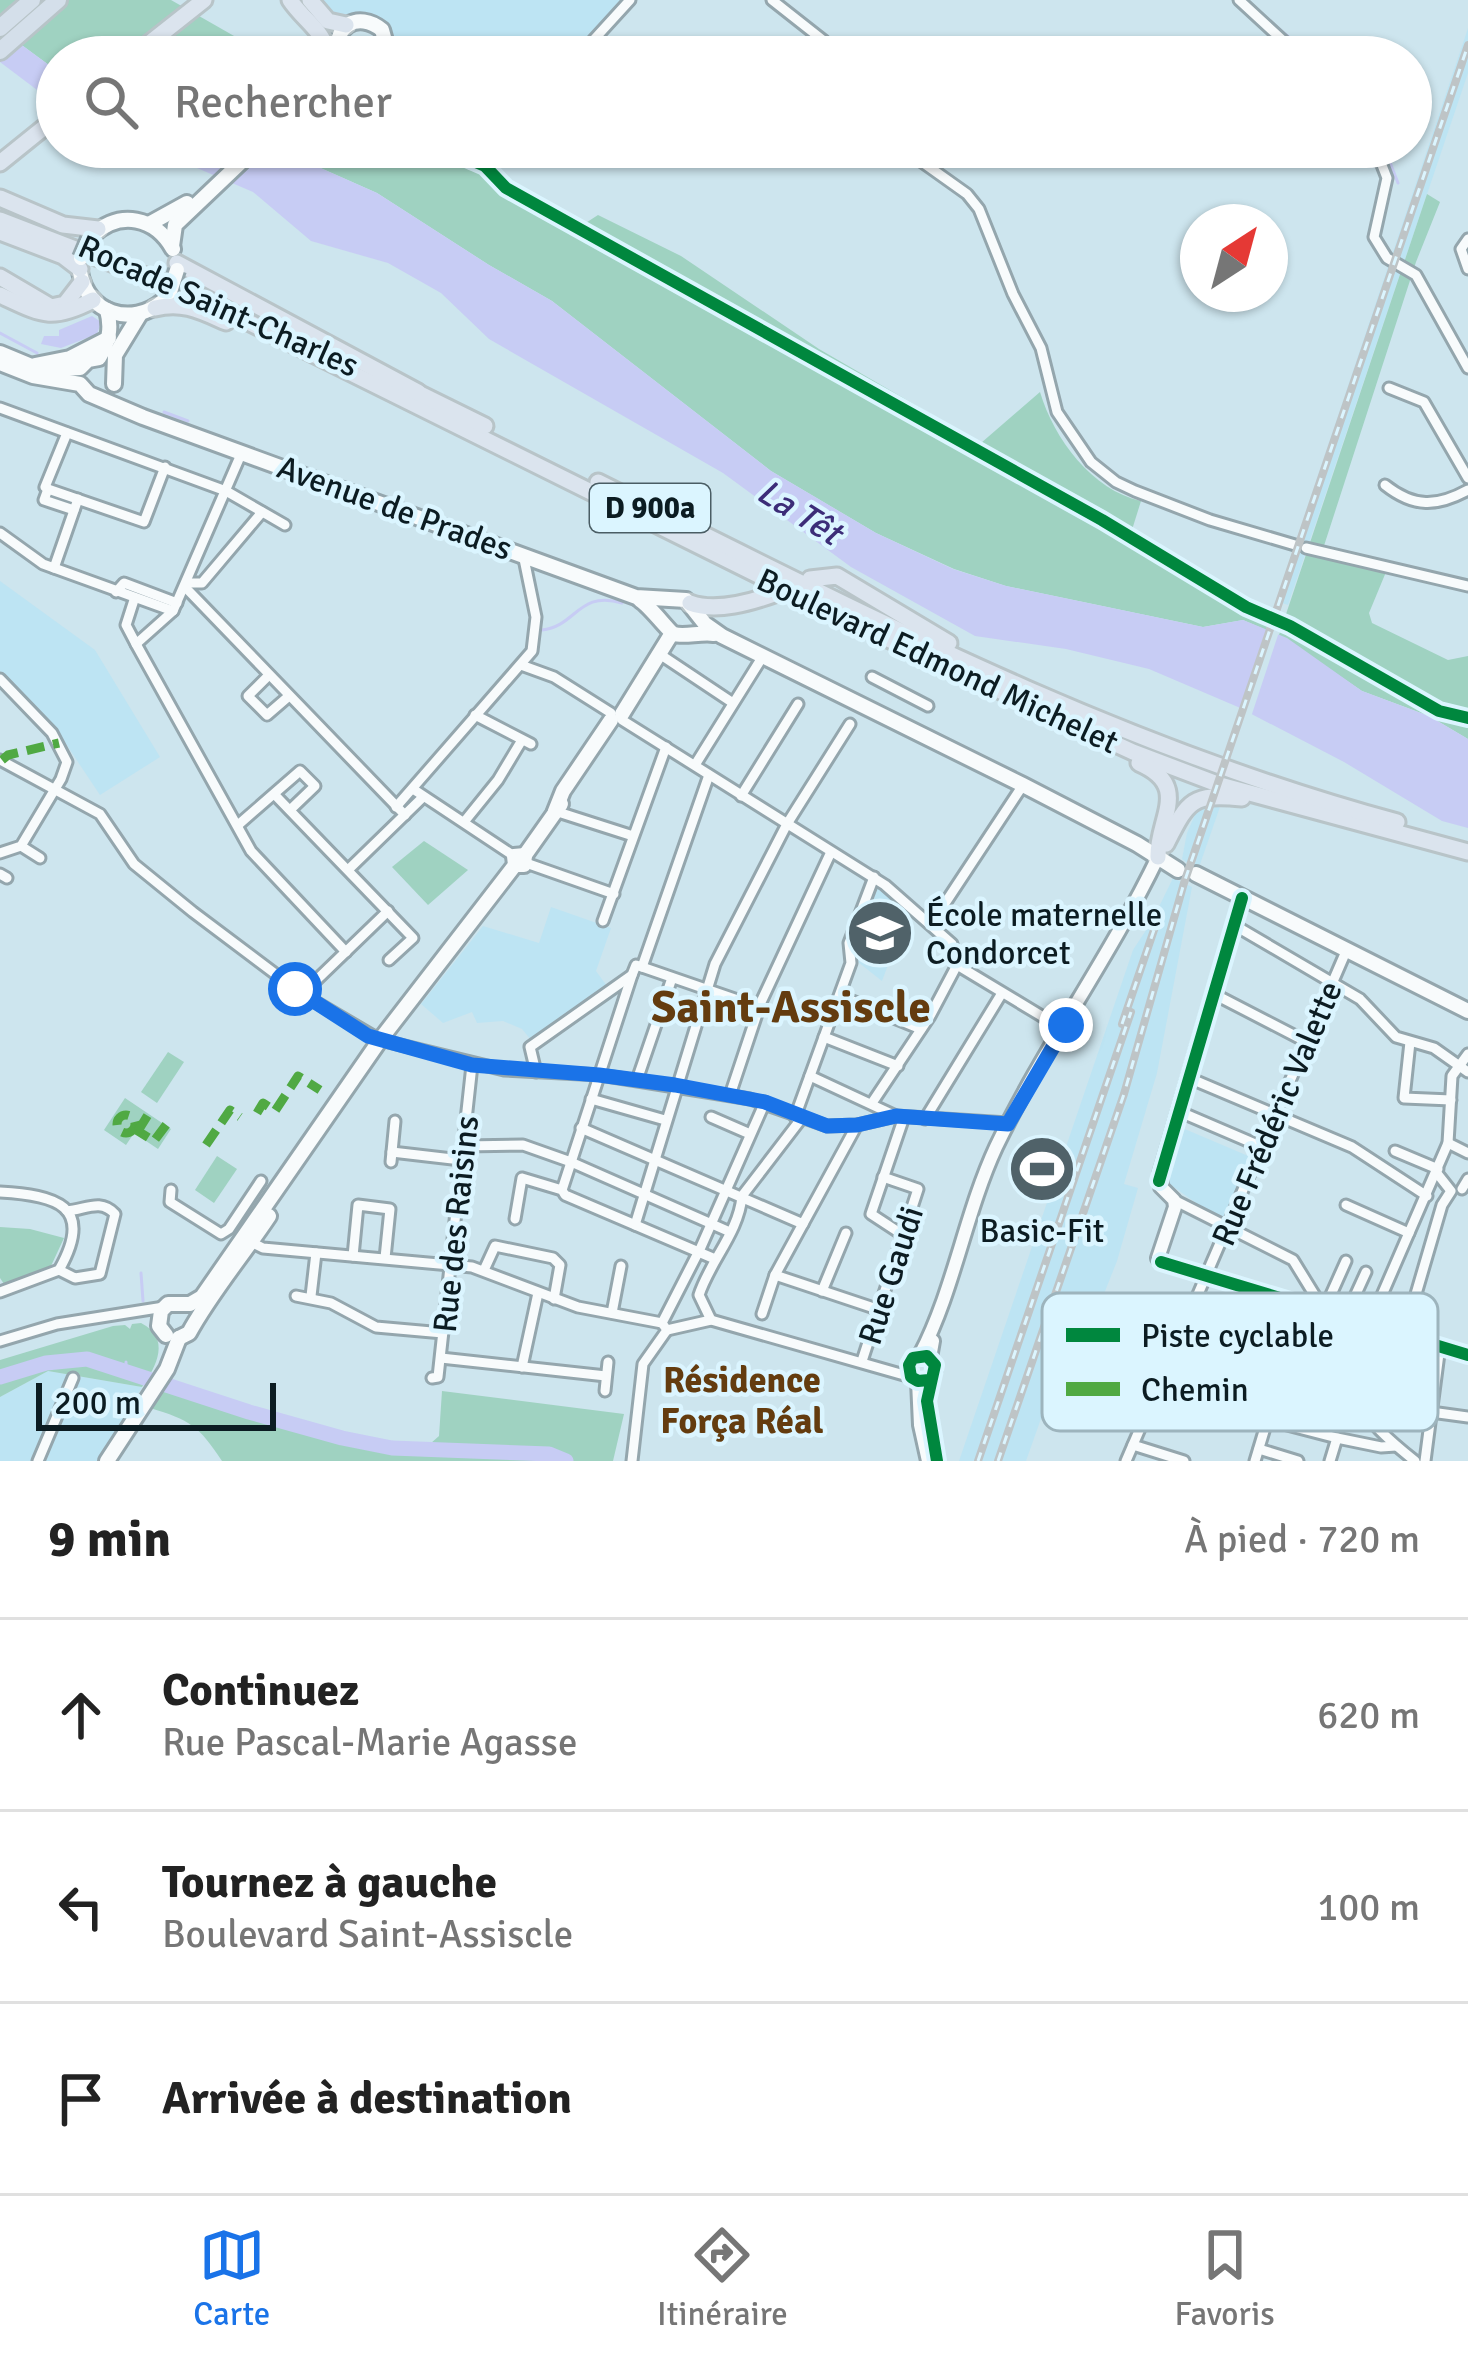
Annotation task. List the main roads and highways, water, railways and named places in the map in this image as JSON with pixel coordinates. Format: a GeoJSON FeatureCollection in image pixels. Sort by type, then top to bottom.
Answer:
{"type":"FeatureCollection","features":[{"type":"Feature","properties":{"kind":"highway"},"geometry":{"type":"LineString","coordinates":[[0,28],[32,0]]}},
{"type":"Feature","properties":{"kind":"highway"},"geometry":{"type":"LineString","coordinates":[[0,51],[58,0]]}},
{"type":"Feature","properties":{"kind":"highway"},"geometry":{"type":"LineString","coordinates":[[149,36],[194,0]]}},
{"type":"Feature","properties":{"kind":"highway"},"geometry":{"type":"LineString","coordinates":[[159,36],[204,0]]}},
{"type":"Feature","properties":{"kind":"highway"},"geometry":{"type":"LineString","coordinates":[[291,0],[326,36]]}},
{"type":"Feature","properties":{"kind":"highway"},"geometry":{"type":"LineString","coordinates":[[310,0],[328,21],[333,36]]}},
{"type":"Feature","properties":{"kind":"highway"},"geometry":{"type":"LineString","coordinates":[[0,158],[36,130]]}},
{"type":"Feature","properties":{"kind":"highway"},"geometry":{"type":"LineString","coordinates":[[0,198],[93,234]]}},
{"type":"Feature","properties":{"kind":"highway","name":"Rocade Saint-Charles"},"geometry":{"type":"LineString","coordinates":[[0,216],[195,287],[434,406]]}},
{"type":"Feature","properties":{"kind":"highway"},"geometry":{"type":"LineString","coordinates":[[0,232],[63,256],[81,270],[65,304],[51,307],[0,277]]}},
{"type":"Feature","properties":{"kind":"highway","name":"D 900a"},"geometry":{"type":"LineString","coordinates":[[175,259],[434,406]]}},
{"type":"Feature","properties":{"kind":"highway"},"geometry":{"type":"LineString","coordinates":[[0,295],[52,316],[100,305]]}},
{"type":"Feature","properties":{"kind":"highway","name":"D 900a"},"geometry":{"type":"LineString","coordinates":[[148,311],[175,303],[190,306],[434,406]]}},
{"type":"Feature","properties":{"kind":"highway","name":"Boulevard Edmond Michelet"},"geometry":{"type":"LineString","coordinates":[[434,406],[877,634],[1133,752],[1220,785],[1468,852]]}},
{"type":"Feature","properties":{"kind":"highway","name":"Boulevard Edmond Michelet"},"geometry":{"type":"LineString","coordinates":[[434,406],[935,642]]}},
{"type":"Feature","properties":{"kind":"highway"},"geometry":{"type":"LineString","coordinates":[[810,579],[837,576],[935,642],[1202,760],[1468,842]]}},
{"type":"Feature","properties":{"kind":"highway"},"geometry":{"type":"LineString","coordinates":[[686,605],[743,603],[777,593]]}},
{"type":"Feature","properties":{"kind":"highway"},"geometry":{"type":"LineString","coordinates":[[877,634],[898,652],[1159,773],[1170,802],[1158,839],[1159,857]]}},
{"type":"Feature","properties":{"kind":"highway"},"geometry":{"type":"LineString","coordinates":[[1159,857],[1194,800],[1203,796],[1284,802]]}},
{"type":"Feature","properties":{"kind":"main road"},"geometry":{"type":"LineString","coordinates":[[345,36],[357,20],[375,23],[385,36]]}},
{"type":"Feature","properties":{"kind":"main road"},"geometry":{"type":"LineString","coordinates":[[171,221],[226,168]]}},
{"type":"Feature","properties":{"kind":"main road"},"geometry":{"type":"LineString","coordinates":[[0,353],[80,376],[95,395],[106,393],[114,384],[106,362],[109,338],[100,305],[81,270],[93,234],[123,219],[149,224],[171,221],[233,168]]}},
{"type":"Feature","properties":{"kind":"main road"},"geometry":{"type":"LineString","coordinates":[[106,362],[170,292],[175,259],[171,221]]}},
{"type":"Feature","properties":{"kind":"main road"},"geometry":{"type":"LineString","coordinates":[[149,224],[175,259]]}},
{"type":"Feature","properties":{"kind":"main road"},"geometry":{"type":"LineString","coordinates":[[100,305],[148,311]]}},
{"type":"Feature","properties":{"kind":"main road"},"geometry":{"type":"LineString","coordinates":[[33,365],[70,358],[109,338]]}},
{"type":"Feature","properties":{"kind":"main road"},"geometry":{"type":"LineString","coordinates":[[80,376],[88,360],[106,362]]}},
{"type":"Feature","properties":{"kind":"main road"},"geometry":{"type":"LineString","coordinates":[[0,363],[33,376],[80,376]]}},
{"type":"Feature","properties":{"kind":"main road","name":"Avenue de Prades"},"geometry":{"type":"LineString","coordinates":[[114,384],[154,419]]}},
{"type":"Feature","properties":{"kind":"main road","name":"Avenue de Prades"},"geometry":{"type":"LineString","coordinates":[[95,395],[636,597],[686,605]]}},
{"type":"Feature","properties":{"kind":"main road","name":"Avenue de Prades"},"geometry":{"type":"LineString","coordinates":[[636,597],[662,615]]}},
{"type":"Feature","properties":{"kind":"main road"},"geometry":{"type":"LineString","coordinates":[[686,605],[662,615],[664,627],[672,633],[722,636]]}},
{"type":"Feature","properties":{"kind":"main road"},"geometry":{"type":"LineString","coordinates":[[686,605],[696,622],[690,631]]}},
{"type":"Feature","properties":{"kind":"main road"},"geometry":{"type":"LineString","coordinates":[[686,605],[722,636],[1179,868]]}},
{"type":"Feature","properties":{"kind":"main road"},"geometry":{"type":"LineString","coordinates":[[167,1325],[189,1333],[194,1318],[214,1298],[322,1124],[380,1040],[472,921],[486,910],[555,811],[562,790],[672,633]]}},
{"type":"Feature","properties":{"kind":"main road"},"geometry":{"type":"LineString","coordinates":[[1196,877],[1468,1011]]}},
{"type":"Feature","properties":{"kind":"main road"},"geometry":{"type":"LineString","coordinates":[[104,1461],[163,1367],[173,1302],[184,1304],[202,1297],[265,1222],[318,1142],[322,1124]]}},
{"type":"Feature","properties":{"kind":"main road"},"geometry":{"type":"LineString","coordinates":[[184,1304],[194,1318]]}},
{"type":"Feature","properties":{"kind":"water"},"geometry":{"type":"Polygon","coordinates":[[[0,29],[36,56],[36,89],[0,62],[0,29]]]}},
{"type":"Feature","properties":{"kind":"water","name":"La Têt"},"geometry":{"type":"Polygon","coordinates":[[[197,168],[321,168],[377,193],[552,301],[771,471],[876,533],[953,569],[1006,586],[1203,627],[1243,620],[1287,638],[1362,691],[1429,716],[1468,739],[1468,828],[1442,821],[1344,762],[1238,707],[1149,669],[1066,649],[975,636],[851,567],[723,473],[489,339],[441,293],[388,263],[311,241],[253,192],[197,168]]]}},
{"type":"Feature","properties":{"kind":"water"},"geometry":{"type":"Polygon","coordinates":[[[92,316],[101,322],[97,334],[61,348],[41,344],[44,336],[59,336],[59,330],[92,316]]]}},
{"type":"Feature","properties":{"kind":"waterway"},"geometry":{"type":"LineString","coordinates":[[1247,0],[1258,12]]}},
{"type":"Feature","properties":{"kind":"waterway"},"geometry":{"type":"LineString","coordinates":[[1270,22],[1288,36]]}},
{"type":"Feature","properties":{"kind":"waterway"},"geometry":{"type":"LineString","coordinates":[[1392,168],[1398,183]]}},
{"type":"Feature","properties":{"kind":"waterway"},"geometry":{"type":"LineString","coordinates":[[0,333],[37,353]]}},
{"type":"Feature","properties":{"kind":"waterway"},"geometry":{"type":"LineString","coordinates":[[164,412],[188,421]]}},
{"type":"Feature","properties":{"kind":"waterway"},"geometry":{"type":"LineString","coordinates":[[542,630],[596,601],[622,603]]}},
{"type":"Feature","properties":{"kind":"waterway"},"geometry":{"type":"LineString","coordinates":[[141,1273],[143,1301]]}},
{"type":"Feature","properties":{"kind":"waterway"},"geometry":{"type":"LineString","coordinates":[[0,1377],[46,1363],[87,1359],[342,1438],[392,1448],[549,1454],[566,1461]]}},
{"type":"Feature","properties":{"kind":"waterway"},"geometry":{"type":"LineString","coordinates":[[126,1362],[126,1369]]}},
{"type":"Feature","properties":{"kind":"railway"},"geometry":{"type":"LineString","coordinates":[[1432,151],[1468,45]]}},
{"type":"Feature","properties":{"kind":"railway"},"geometry":{"type":"LineString","coordinates":[[1056,1293],[1124,1094],[1184,883],[1426,168]]}},
{"type":"Feature","properties":{"kind":"railway"},"geometry":{"type":"LineString","coordinates":[[1122,1024],[1155,927]]}},
{"type":"Feature","properties":{"kind":"railway"},"geometry":{"type":"LineString","coordinates":[[978,1461],[1131,1012]]}},
{"type":"Feature","properties":{"kind":"railway"},"geometry":{"type":"LineString","coordinates":[[998,1461],[1042,1333]]}},
{"type":"Feature","properties":{"kind":"place","name":"École maternelle Condorcet"},"geometry":{"type":"Point","coordinates":[880,933]}},
{"type":"Feature","properties":{"kind":"place","name":"Basic-Fit"},"geometry":{"type":"Point","coordinates":[1042,1169]}},
{"type":"Feature","properties":{"kind":"district","name":"Saint-Assiscle"},"geometry":{"type":"Point","coordinates":[791,1006]}},
{"type":"Feature","properties":{"kind":"district","name":"Résidence Força Réal"},"geometry":{"type":"Point","coordinates":[742,1400]}}]}
